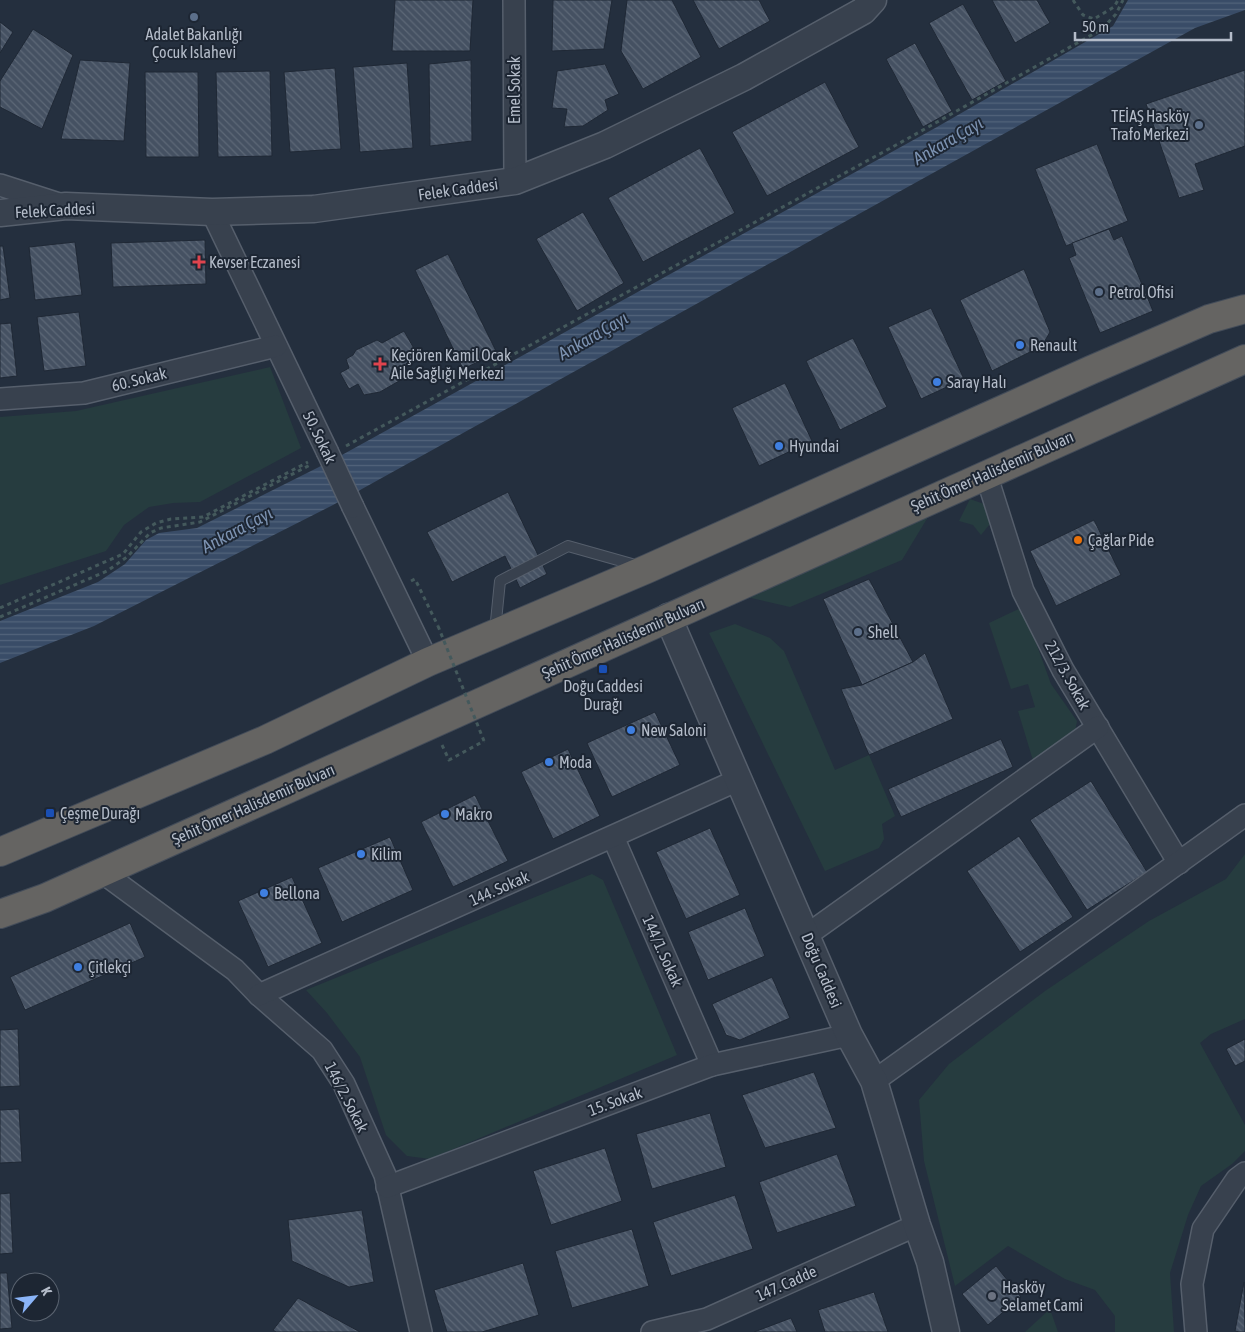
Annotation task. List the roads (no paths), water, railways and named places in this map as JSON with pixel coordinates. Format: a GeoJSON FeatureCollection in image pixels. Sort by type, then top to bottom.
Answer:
{"type":"FeatureCollection","features":[{"type":"Feature","properties":{"kind":"highway"},"geometry":{"type":"LineString","coordinates":[[0,852],[265,740],[428,662],[647,568],[1209,318],[1245,309]]}},
{"type":"Feature","properties":{"kind":"highway","name":"Şehit Ömer Halisdemir Bulvarı"},"geometry":{"type":"LineString","coordinates":[[0,914],[45,898],[986,474],[1245,360]]}},
{"type":"Feature","properties":{"kind":"street","name":"Emel Sokak"},"geometry":{"type":"LineString","coordinates":[[514,0],[515,181]]}},
{"type":"Feature","properties":{"kind":"street","name":"Felek Caddesi"},"geometry":{"type":"LineString","coordinates":[[0,213],[66,206],[212,212],[314,209],[515,181],[605,145],[744,77],[863,11],[873,0]]}},
{"type":"Feature","properties":{"kind":"street"},"geometry":{"type":"LineString","coordinates":[[0,185],[66,206]]}},
{"type":"Feature","properties":{"kind":"street","name":"50. Sokak"},"geometry":{"type":"LineString","coordinates":[[212,212],[276,346],[320,457],[354,507],[428,662]]}},
{"type":"Feature","properties":{"kind":"street","name":"60. Sokak"},"geometry":{"type":"LineString","coordinates":[[0,399],[84,393],[276,346]]}},
{"type":"Feature","properties":{"kind":"street","name":"212/3. Sokak"},"geometry":{"type":"LineString","coordinates":[[986,474],[1023,591],[1063,670],[1179,863]]}},
{"type":"Feature","properties":{"kind":"street","name":"Doğu Caddesi"},"geometry":{"type":"LineString","coordinates":[[668,617],[849,1035],[874,1081],[930,1262],[946,1332]]}},
{"type":"Feature","properties":{"kind":"street"},"geometry":{"type":"LineString","coordinates":[[807,935],[1098,727]]}},
{"type":"Feature","properties":{"kind":"street","name":"144. Sokak"},"geometry":{"type":"LineString","coordinates":[[259,996],[738,780]]}},
{"type":"Feature","properties":{"kind":"street"},"geometry":{"type":"LineString","coordinates":[[874,1081],[1245,815]]}},
{"type":"Feature","properties":{"kind":"street","name":"144/1. Sokak"},"geometry":{"type":"LineString","coordinates":[[613,836],[712,1065]]}},
{"type":"Feature","properties":{"kind":"street","name":"146/2. Sokak"},"geometry":{"type":"LineString","coordinates":[[102,872],[235,970],[259,996],[322,1050],[344,1084],[384,1176],[421,1332]]}},
{"type":"Feature","properties":{"kind":"street","name":"15. Sokak"},"geometry":{"type":"LineString","coordinates":[[387,1186],[712,1065],[849,1035]]}},
{"type":"Feature","properties":{"kind":"street"},"geometry":{"type":"LineString","coordinates":[[1196,1332],[1192,1284],[1203,1229],[1237,1179],[1245,1173]]}},
{"type":"Feature","properties":{"kind":"street","name":"147. Cadde"},"geometry":{"type":"LineString","coordinates":[[652,1332],[708,1325],[917,1225]]}},
{"type":"Feature","properties":{"kind":"lane"},"geometry":{"type":"LineString","coordinates":[[494,634],[500,581],[568,546],[647,568]]}},
{"type":"Feature","properties":{"kind":"water","name":"Ankara Çayı"},"geometry":{"type":"Polygon","coordinates":[[[1128,0],[1245,0],[1245,10],[1195,28],[333,505],[94,626],[0,663],[0,621],[98,582],[125,564],[146,540],[159,533],[197,528],[331,461],[937,127],[1113,26],[1128,0]]]}},
{"type":"Feature","properties":{"kind":"place","name":"Adalet Bakanlığı Çocuk Islahevi"},"geometry":{"type":"Point","coordinates":[194,17]}},
{"type":"Feature","properties":{"kind":"place","name":"TEİAŞ Hasköy Trafo Merkezi"},"geometry":{"type":"Point","coordinates":[1199,125]}},
{"type":"Feature","properties":{"kind":"place","name":"Kevser Eczanesi"},"geometry":{"type":"Point","coordinates":[199,262]}},
{"type":"Feature","properties":{"kind":"place","name":"Petrol Ofisi"},"geometry":{"type":"Point","coordinates":[1099,292]}},
{"type":"Feature","properties":{"kind":"place","name":"Renault"},"geometry":{"type":"Point","coordinates":[1020,345]}},
{"type":"Feature","properties":{"kind":"place","name":"Keçiören Kamil Ocak Aile Sağlığı Merkezi"},"geometry":{"type":"Point","coordinates":[380,364]}},
{"type":"Feature","properties":{"kind":"place","name":"Saray Halı"},"geometry":{"type":"Point","coordinates":[937,382]}},
{"type":"Feature","properties":{"kind":"place","name":"Hyundai"},"geometry":{"type":"Point","coordinates":[779,446]}},
{"type":"Feature","properties":{"kind":"place","name":"Çağlar Pide"},"geometry":{"type":"Point","coordinates":[1078,540]}},
{"type":"Feature","properties":{"kind":"place","name":"Shell"},"geometry":{"type":"Point","coordinates":[858,632]}},
{"type":"Feature","properties":{"kind":"place","name":"Doğu Caddesi Durağı"},"geometry":{"type":"Point","coordinates":[603,669]}},
{"type":"Feature","properties":{"kind":"place","name":"New Saloni"},"geometry":{"type":"Point","coordinates":[631,730]}},
{"type":"Feature","properties":{"kind":"place","name":"Moda"},"geometry":{"type":"Point","coordinates":[549,762]}},
{"type":"Feature","properties":{"kind":"place","name":"Çeşme Durağı"},"geometry":{"type":"Point","coordinates":[50,813]}},
{"type":"Feature","properties":{"kind":"place","name":"Makro"},"geometry":{"type":"Point","coordinates":[445,814]}},
{"type":"Feature","properties":{"kind":"place","name":"Kilim"},"geometry":{"type":"Point","coordinates":[361,854]}},
{"type":"Feature","properties":{"kind":"place","name":"Bellona"},"geometry":{"type":"Point","coordinates":[264,893]}},
{"type":"Feature","properties":{"kind":"place","name":"Çitlekçi"},"geometry":{"type":"Point","coordinates":[78,967]}},
{"type":"Feature","properties":{"kind":"place","name":"Hasköy Selamet Cami"},"geometry":{"type":"Point","coordinates":[992,1296]}}]}
